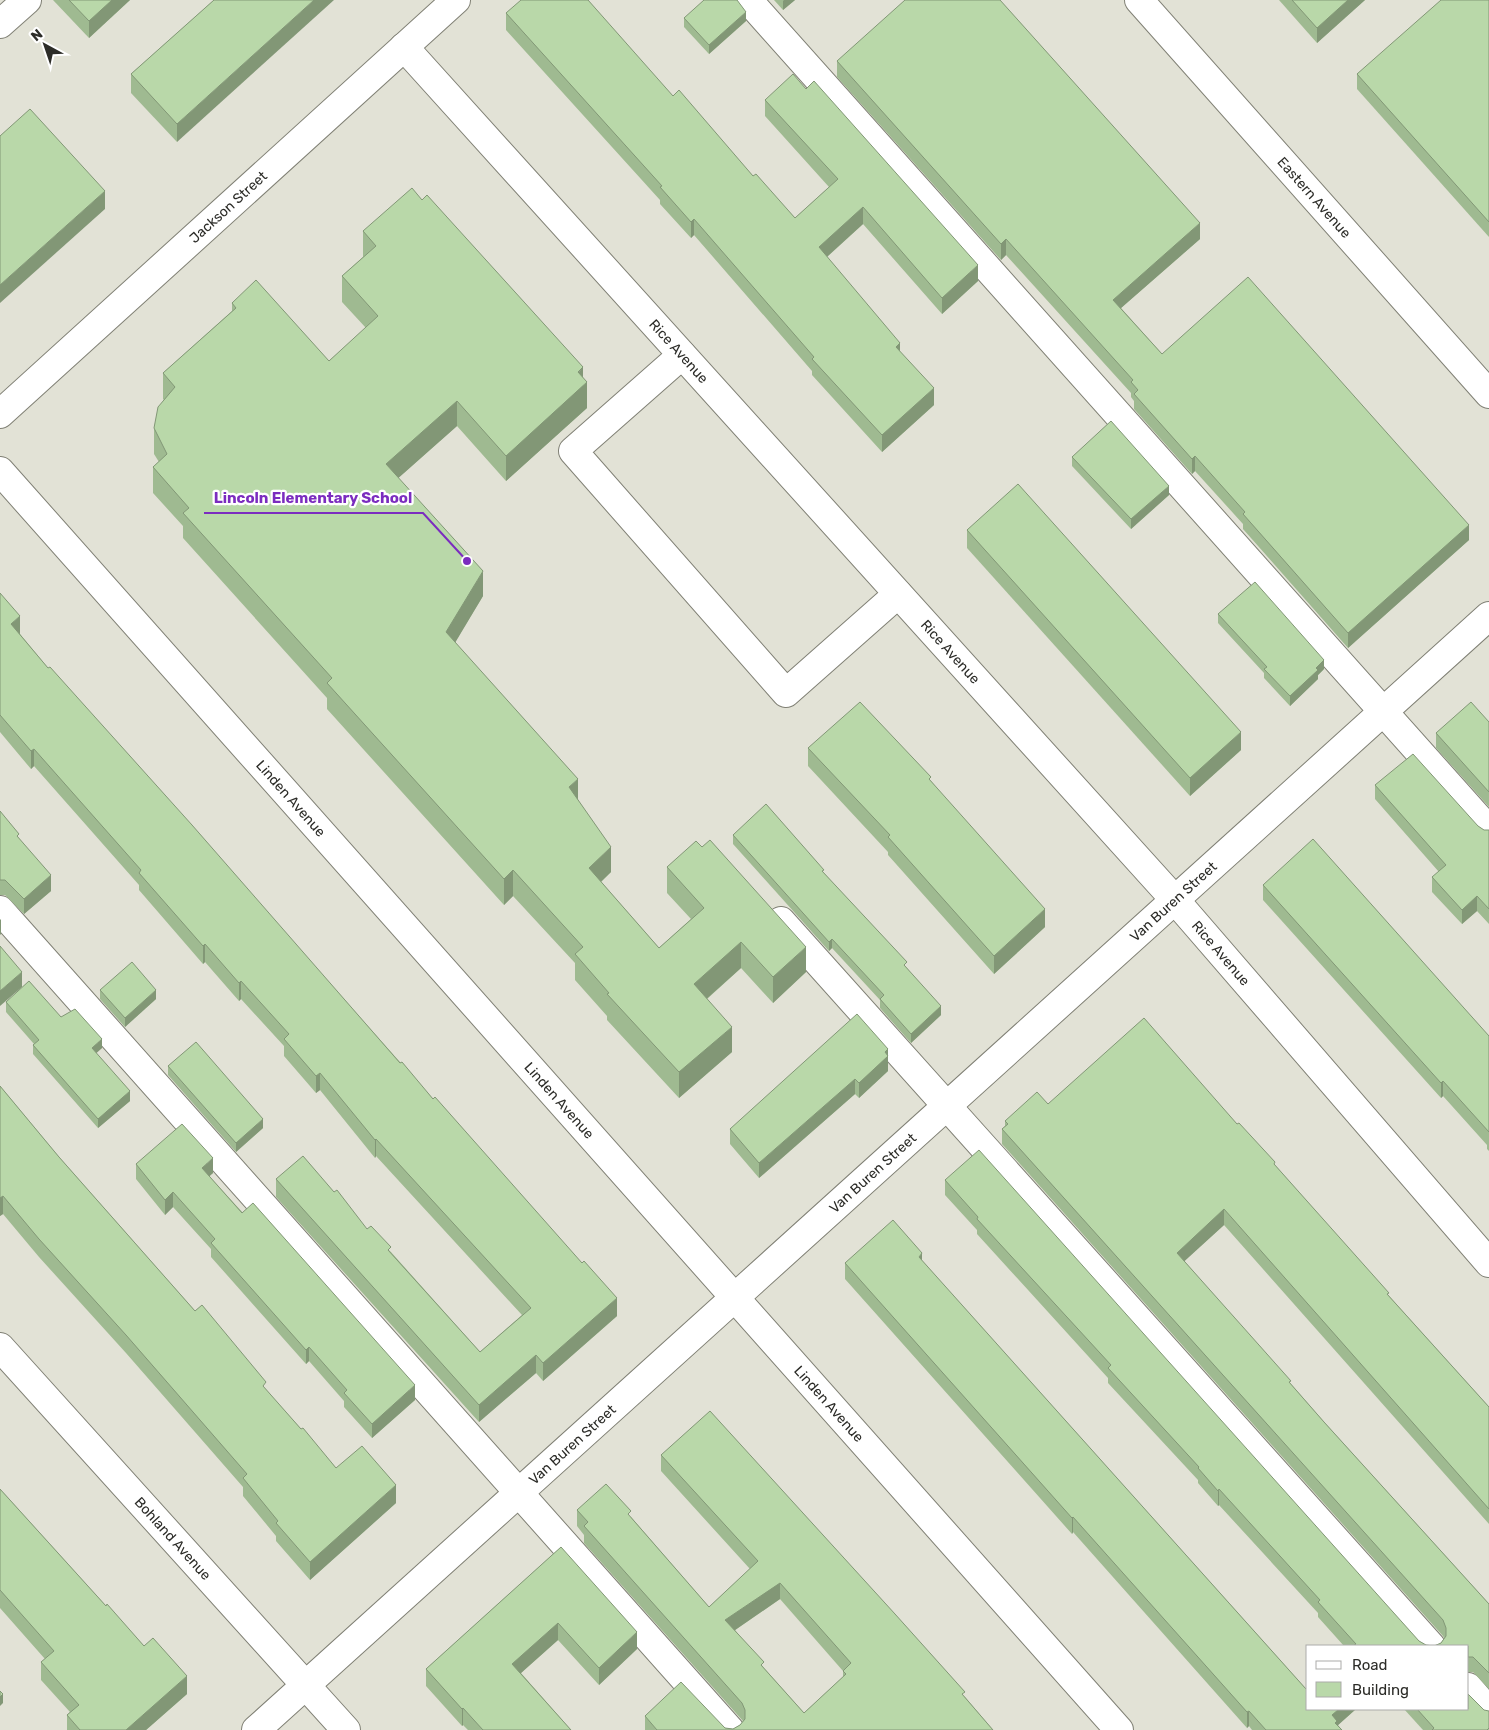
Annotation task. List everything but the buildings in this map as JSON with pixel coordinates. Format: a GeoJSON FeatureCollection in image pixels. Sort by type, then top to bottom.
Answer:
{"type":"FeatureCollection","features":[{"type":"Feature","properties":{"kind":"street"},"geometry":{"type":"LineString","coordinates":[[0,24],[26,0]]}},
{"type":"Feature","properties":{"kind":"street","name":"Jackson Street"},"geometry":{"type":"LineString","coordinates":[[0,414],[456,0]]}},
{"type":"Feature","properties":{"kind":"street"},"geometry":{"type":"LineString","coordinates":[[748,0],[1489,830]]}},
{"type":"Feature","properties":{"kind":"street","name":"Eastern Avenue"},"geometry":{"type":"LineString","coordinates":[[1139,0],[1489,394]]}},
{"type":"Feature","properties":{"kind":"street","name":"Rice Avenue"},"geometry":{"type":"LineString","coordinates":[[404,48],[1175,900],[1489,1263]]}},
{"type":"Feature","properties":{"kind":"street"},"geometry":{"type":"LineString","coordinates":[[682,355],[573,451],[786,693],[898,594]]}},
{"type":"Feature","properties":{"kind":"street","name":"Linden Avenue"},"geometry":{"type":"LineString","coordinates":[[0,471],[1119,1730]]}},
{"type":"Feature","properties":{"kind":"street","name":"Van Buren Street"},"geometry":{"type":"LineString","coordinates":[[256,1730],[1489,616]]}},
{"type":"Feature","properties":{"kind":"street"},"geometry":{"type":"LineString","coordinates":[[765,903],[1430,1645]]}},
{"type":"Feature","properties":{"kind":"street"},"geometry":{"type":"LineString","coordinates":[[0,910],[730,1730]]}},
{"type":"Feature","properties":{"kind":"street","name":"Bohland Avenue"},"geometry":{"type":"LineString","coordinates":[[0,1347],[346,1730]]}},
{"type":"Feature","properties":{"kind":"street"},"geometry":{"type":"LineString","coordinates":[[1469,1688],[1489,1711]]}},
{"type":"Feature","properties":{"kind":"place","name":"Lincoln Elementary School"},"geometry":{"type":"Point","coordinates":[467,561]}}]}
